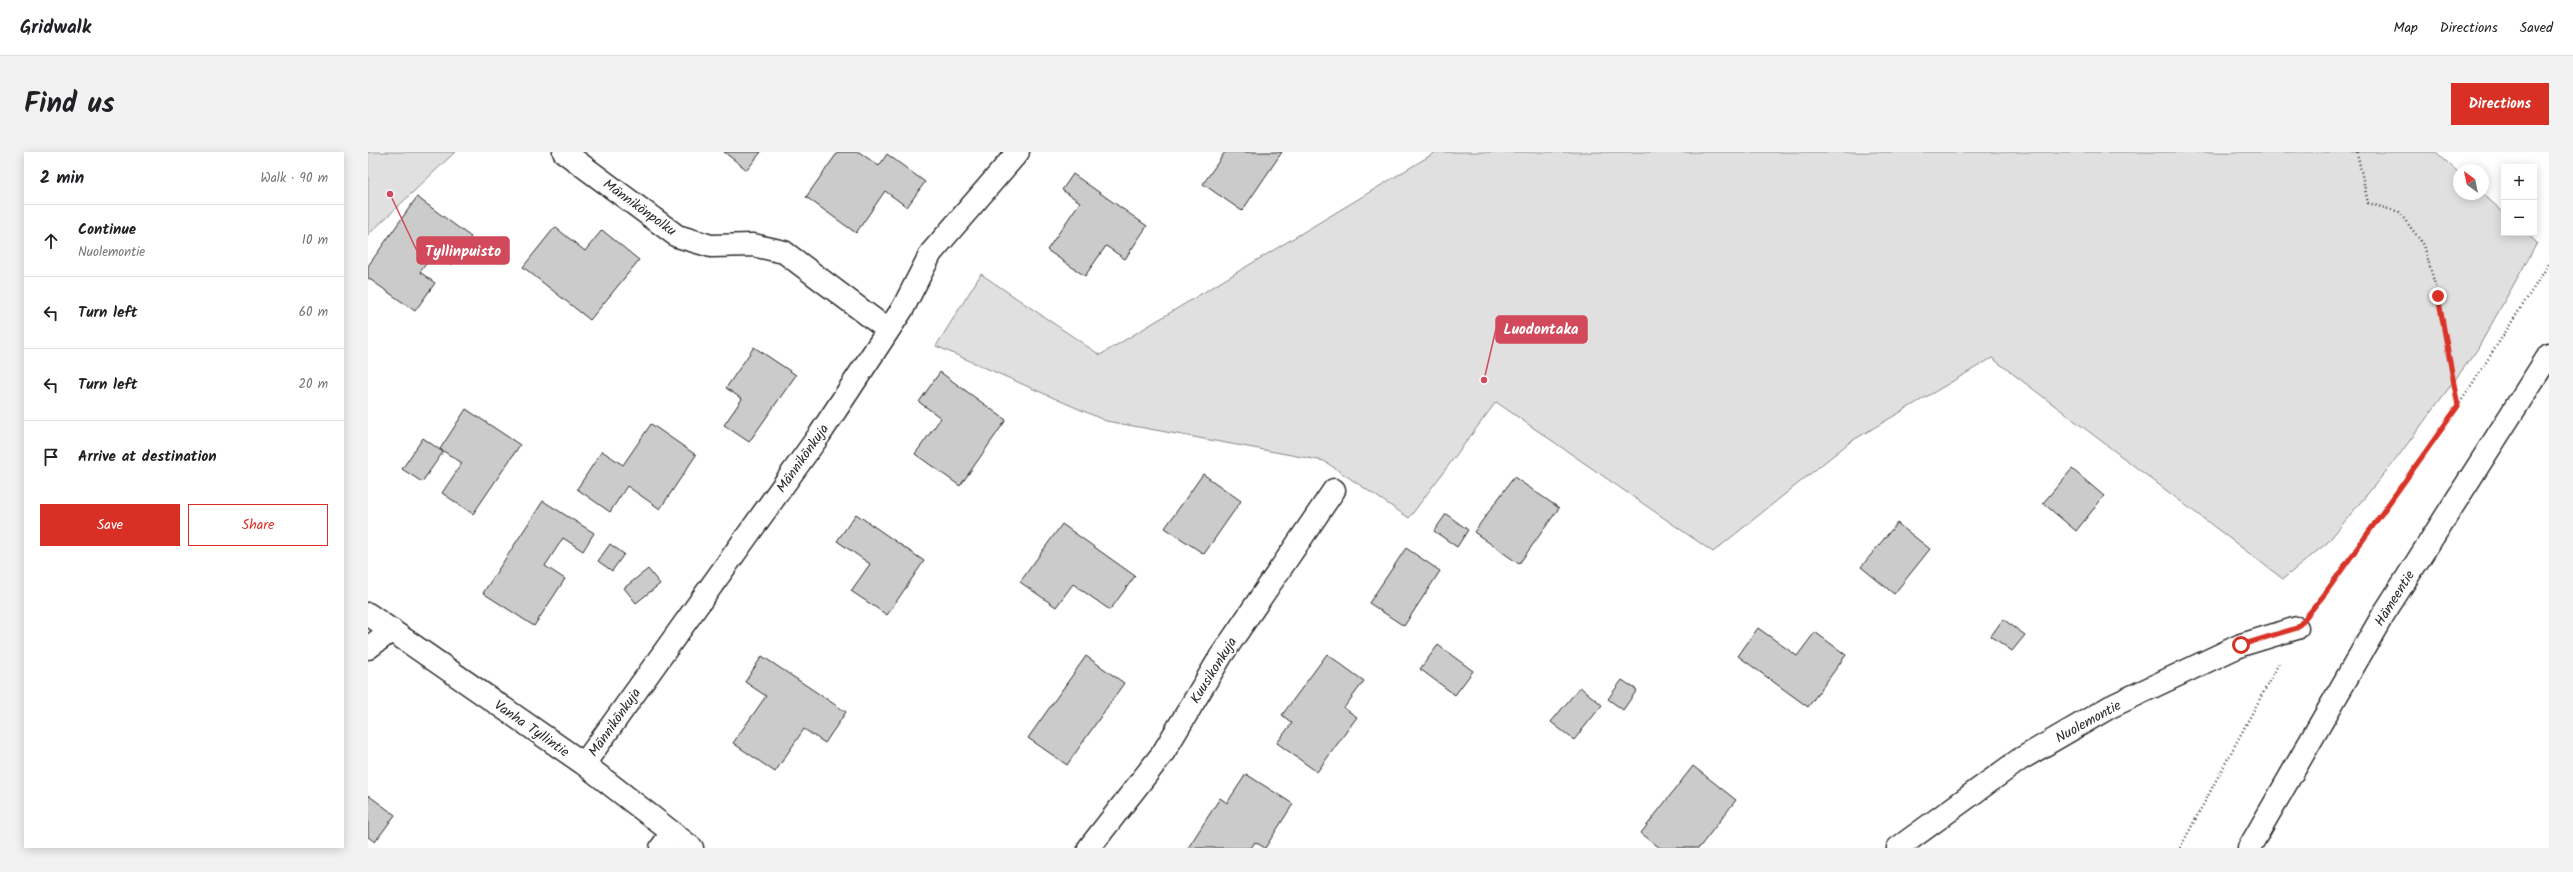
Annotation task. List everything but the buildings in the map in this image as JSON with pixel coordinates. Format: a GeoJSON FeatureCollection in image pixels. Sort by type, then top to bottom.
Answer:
{"type":"FeatureCollection","features":[{"type":"Feature","properties":{"kind":"main road","name":"Männikönpolku"},"geometry":{"type":"LineString","coordinates":[[564,152],[677,236],[711,246],[753,245],[784,252],[888,330]]}},
{"type":"Feature","properties":{"kind":"main road","name":"Männikönkuja"},"geometry":{"type":"LineString","coordinates":[[584,764],[820,434],[903,308],[931,253],[1018,152]]}},
{"type":"Feature","properties":{"kind":"main road","name":"Hämeentie"},"geometry":{"type":"LineString","coordinates":[[2249,848],[2382,615],[2549,355]]}},
{"type":"Feature","properties":{"kind":"main road","name":"Kuusikonkuja"},"geometry":{"type":"LineString","coordinates":[[1090,848],[1163,753],[1221,656],[1334,490]]}},
{"type":"Feature","properties":{"kind":"main road","name":"Vanha Tyllintie"},"geometry":{"type":"LineString","coordinates":[[368,614],[584,764],[667,840],[692,848]]}},
{"type":"Feature","properties":{"kind":"main road","name":"Nuolemontie"},"geometry":{"type":"LineString","coordinates":[[1898,848],[2019,760],[2110,708],[2241,645],[2297,628]]}},
{"type":"Feature","properties":{"kind":"main road"},"geometry":{"type":"LineString","coordinates":[[368,648],[392,630]]}},
{"type":"Feature","properties":{"kind":"path"},"geometry":{"type":"LineString","coordinates":[[2357,152],[2368,203],[2399,212],[2424,245],[2438,296],[2458,406]]}},
{"type":"Feature","properties":{"kind":"path"},"geometry":{"type":"LineString","coordinates":[[2180,848],[2297,628],[2324,595],[2458,406],[2549,264]]}},
{"type":"Feature","properties":{"kind":"shaded area"},"geometry":{"type":"Polygon","coordinates":[[[368,152],[455,152],[368,235],[368,152]]]}},
{"type":"Feature","properties":{"kind":"shaded area"},"geometry":{"type":"Polygon","coordinates":[[[1436,152],[2436,152],[2453,168],[2453,200],[2489,199],[2501,210],[2501,236],[2529,236],[2537,243],[2477,350],[2397,458],[2327,543],[2283,579],[1992,358],[1850,442],[1713,552],[1496,402],[1409,518],[1324,461],[1106,421],[936,346],[981,274],[1100,355],[1436,152]]]}},
{"type":"Feature","properties":{"kind":"place","name":"Tyllinpuisto"},"geometry":{"type":"Point","coordinates":[390,194]}},
{"type":"Feature","properties":{"kind":"place","name":"Luodontaka"},"geometry":{"type":"Point","coordinates":[1484,380]}},
{"type":"Feature","properties":{"kind":"route"},"geometry":{"type":"LineString","coordinates":[[2241,645],[2297,628],[2324,595],[2458,406],[2438,296]]}}]}
